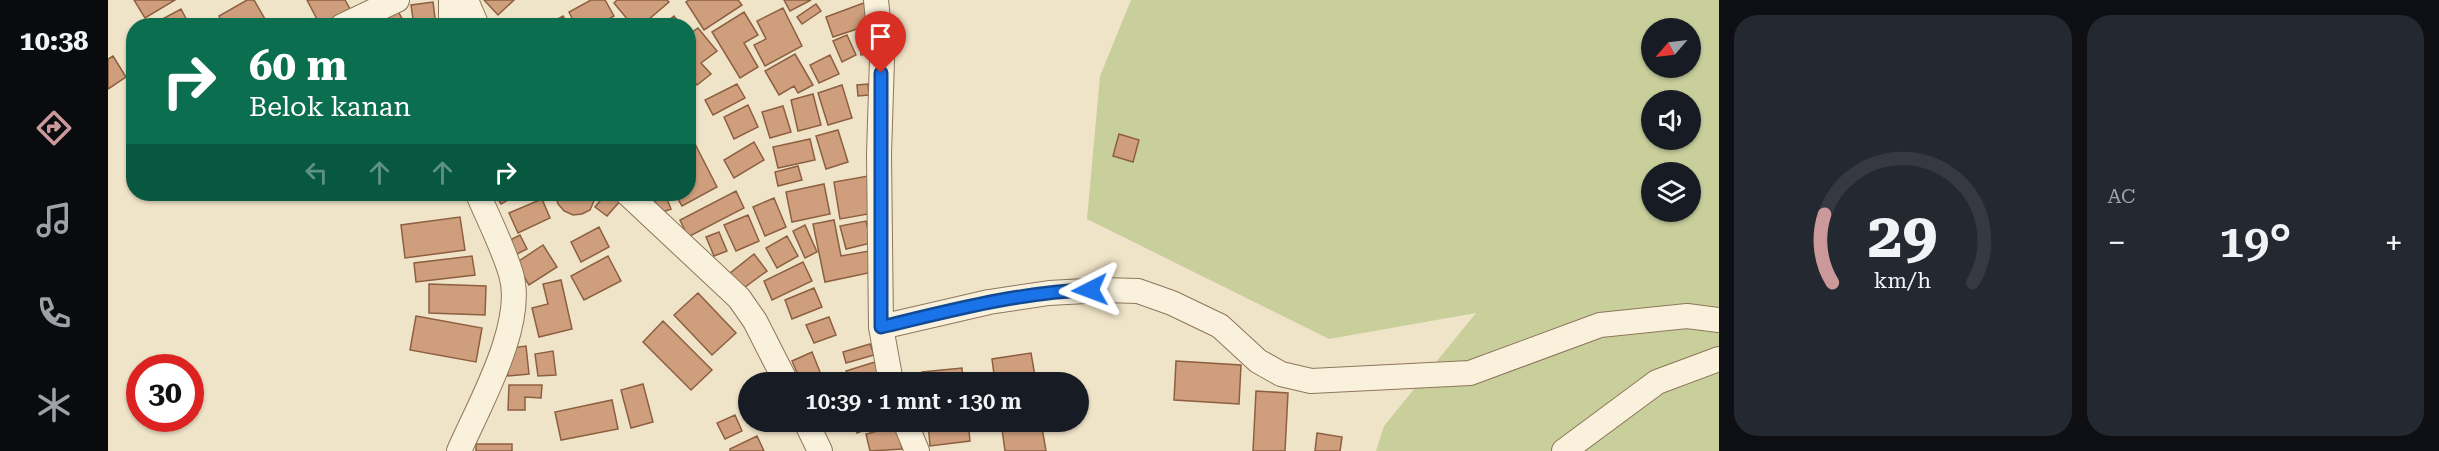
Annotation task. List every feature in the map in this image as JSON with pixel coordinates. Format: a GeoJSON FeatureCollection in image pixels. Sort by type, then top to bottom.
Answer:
{"type":"FeatureCollection","features":[{"type":"Feature","properties":{"kind":"street"},"geometry":{"type":"LineString","coordinates":[[359,18],[397,0]]}},
{"type":"Feature","properties":{"kind":"street"},"geometry":{"type":"LineString","coordinates":[[451,0],[451,18]]}},
{"type":"Feature","properties":{"kind":"street"},"geometry":{"type":"LineString","coordinates":[[466,0],[474,18]]}},
{"type":"Feature","properties":{"kind":"street"},"geometry":{"type":"LineString","coordinates":[[876,0],[882,59],[879,154],[881,327],[889,372]]}},
{"type":"Feature","properties":{"kind":"street"},"geometry":{"type":"LineString","coordinates":[[459,451],[507,338],[514,314],[512,275],[481,201]]}},
{"type":"Feature","properties":{"kind":"street"},"geometry":{"type":"LineString","coordinates":[[635,201],[739,298],[755,321],[781,372]]}},
{"type":"Feature","properties":{"kind":"street"},"geometry":{"type":"LineString","coordinates":[[881,327],[989,302],[1049,293],[1138,291],[1172,303],[1220,326],[1258,361],[1281,374],[1311,381],[1470,373],[1600,325],[1687,316],[1719,320]]}},
{"type":"Feature","properties":{"kind":"street"},"geometry":{"type":"LineString","coordinates":[[1564,451],[1657,382],[1719,359]]}},
{"type":"Feature","properties":{"kind":"street"},"geometry":{"type":"LineString","coordinates":[[811,432],[820,451]]}},
{"type":"Feature","properties":{"kind":"street"},"geometry":{"type":"LineString","coordinates":[[909,432],[916,451]]}},
{"type":"Feature","properties":{"kind":"green space"},"geometry":{"type":"Polygon","coordinates":[[[1131,0],[1719,0],[1719,451],[1376,451],[1384,426],[1476,313],[1329,339],[1087,219],[1100,76],[1131,0]]]}},
{"type":"Feature","properties":{"kind":"building"},"geometry":{"type":"Polygon","coordinates":[[[134,0],[175,0],[145,18],[134,0]]]}},
{"type":"Feature","properties":{"kind":"building"},"geometry":{"type":"Polygon","coordinates":[[[247,0],[254,0],[264,18],[220,18],[219,16],[247,0]]]}},
{"type":"Feature","properties":{"kind":"building"},"geometry":{"type":"Polygon","coordinates":[[[307,0],[345,0],[350,9],[333,18],[316,18],[307,0]]]}},
{"type":"Feature","properties":{"kind":"building"},"geometry":{"type":"Polygon","coordinates":[[[484,0],[514,0],[498,15],[484,0]]]}},
{"type":"Feature","properties":{"kind":"building"},"geometry":{"type":"Polygon","coordinates":[[[591,0],[605,0],[614,16],[611,18],[572,18],[569,12],[591,0]]]}},
{"type":"Feature","properties":{"kind":"building"},"geometry":{"type":"Polygon","coordinates":[[[617,0],[667,0],[669,2],[650,18],[626,18],[614,3],[617,0]]]}},
{"type":"Feature","properties":{"kind":"building"},"geometry":{"type":"Polygon","coordinates":[[[689,0],[738,0],[742,5],[704,30],[686,2],[689,0]]]}},
{"type":"Feature","properties":{"kind":"building"},"geometry":{"type":"Polygon","coordinates":[[[784,0],[811,0],[790,11],[784,0]]]}},
{"type":"Feature","properties":{"kind":"building"},"geometry":{"type":"Polygon","coordinates":[[[869,1],[874,33],[860,38],[857,29],[833,37],[826,17],[869,1]]]}},
{"type":"Feature","properties":{"kind":"building"},"geometry":{"type":"Polygon","coordinates":[[[433,2],[435,18],[413,18],[411,5],[433,2]]]}},
{"type":"Feature","properties":{"kind":"building"},"geometry":{"type":"Polygon","coordinates":[[[816,4],[821,11],[802,24],[797,17],[816,4]]]}},
{"type":"Feature","properties":{"kind":"building"},"geometry":{"type":"Polygon","coordinates":[[[783,8],[802,46],[765,66],[754,45],[766,39],[757,21],[783,8]]]}},
{"type":"Feature","properties":{"kind":"building"},"geometry":{"type":"Polygon","coordinates":[[[181,9],[186,18],[164,18],[181,9]]]}},
{"type":"Feature","properties":{"kind":"building"},"geometry":{"type":"Polygon","coordinates":[[[398,11],[402,18],[387,18],[398,11]]]}},
{"type":"Feature","properties":{"kind":"building"},"geometry":{"type":"Polygon","coordinates":[[[744,12],[758,35],[744,43],[758,67],[740,78],[712,32],[744,12]]]}},
{"type":"Feature","properties":{"kind":"building"},"geometry":{"type":"Polygon","coordinates":[[[698,28],[717,51],[701,63],[711,74],[697,85],[696,84],[696,29],[698,28]]]}},
{"type":"Feature","properties":{"kind":"building"},"geometry":{"type":"Polygon","coordinates":[[[847,35],[856,55],[842,62],[833,41],[847,35]]]}},
{"type":"Feature","properties":{"kind":"building"},"geometry":{"type":"Polygon","coordinates":[[[873,37],[875,53],[861,55],[860,38],[873,37]]]}},
{"type":"Feature","properties":{"kind":"building"},"geometry":{"type":"Polygon","coordinates":[[[795,54],[813,85],[798,93],[794,86],[779,95],[765,71],[795,54]]]}},
{"type":"Feature","properties":{"kind":"building"},"geometry":{"type":"Polygon","coordinates":[[[830,55],[839,74],[819,83],[810,65],[830,55]]]}},
{"type":"Feature","properties":{"kind":"building"},"geometry":{"type":"Polygon","coordinates":[[[113,56],[126,77],[108,89],[108,59],[113,56]]]}},
{"type":"Feature","properties":{"kind":"building"},"geometry":{"type":"Polygon","coordinates":[[[737,84],[745,98],[713,115],[705,100],[737,84]]]}},
{"type":"Feature","properties":{"kind":"building"},"geometry":{"type":"Polygon","coordinates":[[[868,84],[869,95],[858,96],[857,85],[868,84]]]}},
{"type":"Feature","properties":{"kind":"building"},"geometry":{"type":"Polygon","coordinates":[[[842,85],[852,118],[828,125],[818,93],[842,85]]]}},
{"type":"Feature","properties":{"kind":"building"},"geometry":{"type":"Polygon","coordinates":[[[813,94],[821,125],[798,131],[791,100],[813,94]]]}},
{"type":"Feature","properties":{"kind":"building"},"geometry":{"type":"Polygon","coordinates":[[[748,105],[758,127],[734,139],[724,117],[748,105]]]}},
{"type":"Feature","properties":{"kind":"building"},"geometry":{"type":"Polygon","coordinates":[[[783,106],[791,132],[770,138],[762,112],[783,106]]]}},
{"type":"Feature","properties":{"kind":"building"},"geometry":{"type":"Polygon","coordinates":[[[838,130],[848,162],[826,169],[816,136],[838,130]]]}},
{"type":"Feature","properties":{"kind":"building"},"geometry":{"type":"Polygon","coordinates":[[[1119,134],[1139,140],[1133,162],[1113,156],[1119,134]]]}},
{"type":"Feature","properties":{"kind":"building"},"geometry":{"type":"Polygon","coordinates":[[[810,139],[815,160],[778,168],[773,147],[810,139]]]}},
{"type":"Feature","properties":{"kind":"building"},"geometry":{"type":"Polygon","coordinates":[[[754,142],[764,160],[734,178],[724,160],[754,142]]]}},
{"type":"Feature","properties":{"kind":"building"},"geometry":{"type":"Polygon","coordinates":[[[696,146],[717,187],[696,198],[696,146]]]}},
{"type":"Feature","properties":{"kind":"building"},"geometry":{"type":"Polygon","coordinates":[[[798,166],[802,180],[778,186],[775,172],[798,166]]]}},
{"type":"Feature","properties":{"kind":"building"},"geometry":{"type":"Polygon","coordinates":[[[868,176],[874,213],[840,219],[834,182],[868,176]]]}},
{"type":"Feature","properties":{"kind":"building"},"geometry":{"type":"Polygon","coordinates":[[[824,184],[830,214],[792,222],[786,192],[824,184]]]}},
{"type":"Feature","properties":{"kind":"building"},"geometry":{"type":"Polygon","coordinates":[[[736,191],[744,208],[688,237],[680,220],[736,191]]]}},
{"type":"Feature","properties":{"kind":"building"},"geometry":{"type":"Polygon","coordinates":[[[774,198],[786,227],[765,236],[753,207],[774,198]]]}},
{"type":"Feature","properties":{"kind":"building"},"geometry":{"type":"Polygon","coordinates":[[[537,201],[543,201],[550,218],[518,233],[509,213],[537,201]]]}},
{"type":"Feature","properties":{"kind":"building"},"geometry":{"type":"Polygon","coordinates":[[[557,201],[594,201],[590,210],[573,215],[564,211],[557,201]]]}},
{"type":"Feature","properties":{"kind":"building"},"geometry":{"type":"Polygon","coordinates":[[[600,201],[620,201],[607,216],[595,207],[600,201]]]}},
{"type":"Feature","properties":{"kind":"building"},"geometry":{"type":"Polygon","coordinates":[[[655,201],[668,201],[671,209],[660,213],[655,201]]]}},
{"type":"Feature","properties":{"kind":"building"},"geometry":{"type":"Polygon","coordinates":[[[679,201],[691,201],[682,206],[679,201]]]}},
{"type":"Feature","properties":{"kind":"building"},"geometry":{"type":"Polygon","coordinates":[[[748,215],[759,241],[736,251],[724,225],[748,215]]]}},
{"type":"Feature","properties":{"kind":"building"},"geometry":{"type":"Polygon","coordinates":[[[460,217],[465,250],[405,258],[401,225],[460,217]]]}},
{"type":"Feature","properties":{"kind":"building"},"geometry":{"type":"Polygon","coordinates":[[[834,220],[841,256],[869,251],[873,272],[825,282],[813,224],[834,220]]]}},
{"type":"Feature","properties":{"kind":"building"},"geometry":{"type":"Polygon","coordinates":[[[866,221],[871,243],[846,249],[840,226],[866,221]]]}},
{"type":"Feature","properties":{"kind":"building"},"geometry":{"type":"Polygon","coordinates":[[[805,225],[817,252],[805,258],[793,231],[805,225]]]}},
{"type":"Feature","properties":{"kind":"building"},"geometry":{"type":"Polygon","coordinates":[[[599,227],[609,247],[581,262],[571,242],[599,227]]]}},
{"type":"Feature","properties":{"kind":"building"},"geometry":{"type":"Polygon","coordinates":[[[719,232],[727,251],[714,256],[706,237],[719,232]]]}},
{"type":"Feature","properties":{"kind":"building"},"geometry":{"type":"Polygon","coordinates":[[[520,235],[527,249],[509,258],[502,244],[520,235]]]}},
{"type":"Feature","properties":{"kind":"building"},"geometry":{"type":"Polygon","coordinates":[[[787,236],[798,256],[777,268],[766,248],[787,236]]]}},
{"type":"Feature","properties":{"kind":"building"},"geometry":{"type":"Polygon","coordinates":[[[543,245],[557,267],[529,285],[516,263],[543,245]]]}},
{"type":"Feature","properties":{"kind":"building"},"geometry":{"type":"Polygon","coordinates":[[[754,254],[767,271],[741,290],[729,274],[754,254]]]}},
{"type":"Feature","properties":{"kind":"building"},"geometry":{"type":"Polygon","coordinates":[[[472,256],[475,275],[416,282],[414,263],[472,256]]]}},
{"type":"Feature","properties":{"kind":"building"},"geometry":{"type":"Polygon","coordinates":[[[608,256],[621,281],[584,300],[571,276],[608,256]]]}},
{"type":"Feature","properties":{"kind":"building"},"geometry":{"type":"Polygon","coordinates":[[[803,262],[812,281],[772,300],[764,281],[803,262]]]}},
{"type":"Feature","properties":{"kind":"building"},"geometry":{"type":"Polygon","coordinates":[[[561,280],[572,329],[539,337],[532,308],[548,304],[543,284],[561,280]]]}},
{"type":"Feature","properties":{"kind":"building"},"geometry":{"type":"Polygon","coordinates":[[[429,284],[486,286],[485,315],[429,313],[429,284]]]}},
{"type":"Feature","properties":{"kind":"building"},"geometry":{"type":"Polygon","coordinates":[[[814,288],[822,307],[792,319],[785,300],[814,288]]]}},
{"type":"Feature","properties":{"kind":"building"},"geometry":{"type":"Polygon","coordinates":[[[698,293],[736,333],[712,355],[674,315],[698,293]]]}},
{"type":"Feature","properties":{"kind":"building"},"geometry":{"type":"Polygon","coordinates":[[[416,316],[482,328],[476,362],[410,350],[416,316]]]}},
{"type":"Feature","properties":{"kind":"building"},"geometry":{"type":"Polygon","coordinates":[[[829,317],[836,335],[814,343],[806,325],[829,317]]]}},
{"type":"Feature","properties":{"kind":"building"},"geometry":{"type":"Polygon","coordinates":[[[663,321],[712,370],[691,390],[643,342],[663,321]]]}},
{"type":"Feature","properties":{"kind":"building"},"geometry":{"type":"Polygon","coordinates":[[[870,344],[874,355],[846,363],[843,352],[870,344]]]}},
{"type":"Feature","properties":{"kind":"building"},"geometry":{"type":"Polygon","coordinates":[[[526,346],[529,374],[508,376],[505,349],[526,346]]]}},
{"type":"Feature","properties":{"kind":"building"},"geometry":{"type":"Polygon","coordinates":[[[553,351],[556,375],[538,376],[535,354],[553,351]]]}},
{"type":"Feature","properties":{"kind":"building"},"geometry":{"type":"Polygon","coordinates":[[[812,352],[820,372],[797,372],[792,361],[812,352]]]}},
{"type":"Feature","properties":{"kind":"building"},"geometry":{"type":"Polygon","coordinates":[[[1031,353],[1034,372],[994,372],[992,359],[1031,353]]]}},
{"type":"Feature","properties":{"kind":"building"},"geometry":{"type":"Polygon","coordinates":[[[1176,361],[1241,365],[1239,404],[1174,400],[1176,361]]]}},
{"type":"Feature","properties":{"kind":"building"},"geometry":{"type":"Polygon","coordinates":[[[875,362],[878,372],[846,372],[875,362]]]}},
{"type":"Feature","properties":{"kind":"building"},"geometry":{"type":"Polygon","coordinates":[[[962,368],[962,372],[922,372],[962,368]]]}},
{"type":"Feature","properties":{"kind":"building"},"geometry":{"type":"Polygon","coordinates":[[[643,384],[653,422],[631,428],[621,390],[643,384]]]}},
{"type":"Feature","properties":{"kind":"building"},"geometry":{"type":"Polygon","coordinates":[[[509,385],[542,385],[541,398],[525,397],[525,410],[508,410],[509,385]]]}},
{"type":"Feature","properties":{"kind":"building"},"geometry":{"type":"Polygon","coordinates":[[[1256,391],[1288,393],[1285,451],[1253,451],[1256,391]]]}},
{"type":"Feature","properties":{"kind":"building"},"geometry":{"type":"Polygon","coordinates":[[[612,400],[618,429],[561,440],[555,412],[612,400]]]}},
{"type":"Feature","properties":{"kind":"building"},"geometry":{"type":"Polygon","coordinates":[[[735,415],[738,432],[740,432],[725,439],[717,423],[735,415]]]}},
{"type":"Feature","properties":{"kind":"building"},"geometry":{"type":"Polygon","coordinates":[[[898,432],[902,449],[870,451],[866,434],[898,432]]]}},
{"type":"Feature","properties":{"kind":"building"},"geometry":{"type":"Polygon","coordinates":[[[929,432],[969,432],[970,441],[930,446],[929,432]]]}},
{"type":"Feature","properties":{"kind":"building"},"geometry":{"type":"Polygon","coordinates":[[[1002,432],[1043,432],[1046,451],[1005,451],[1002,432]]]}},
{"type":"Feature","properties":{"kind":"building"},"geometry":{"type":"Polygon","coordinates":[[[1317,433],[1342,437],[1340,451],[1315,451],[1317,433]]]}},
{"type":"Feature","properties":{"kind":"building"},"geometry":{"type":"Polygon","coordinates":[[[757,436],[764,451],[730,451],[730,449],[757,436]]]}},
{"type":"Feature","properties":{"kind":"building"},"geometry":{"type":"Polygon","coordinates":[[[476,444],[512,444],[512,451],[476,451],[476,444]]]}},
{"type":"Feature","properties":{"kind":"route"},"geometry":{"type":"LineString","coordinates":[[881,73],[879,309],[881,327],[989,302],[1049,293],[1090,290]]}}]}
